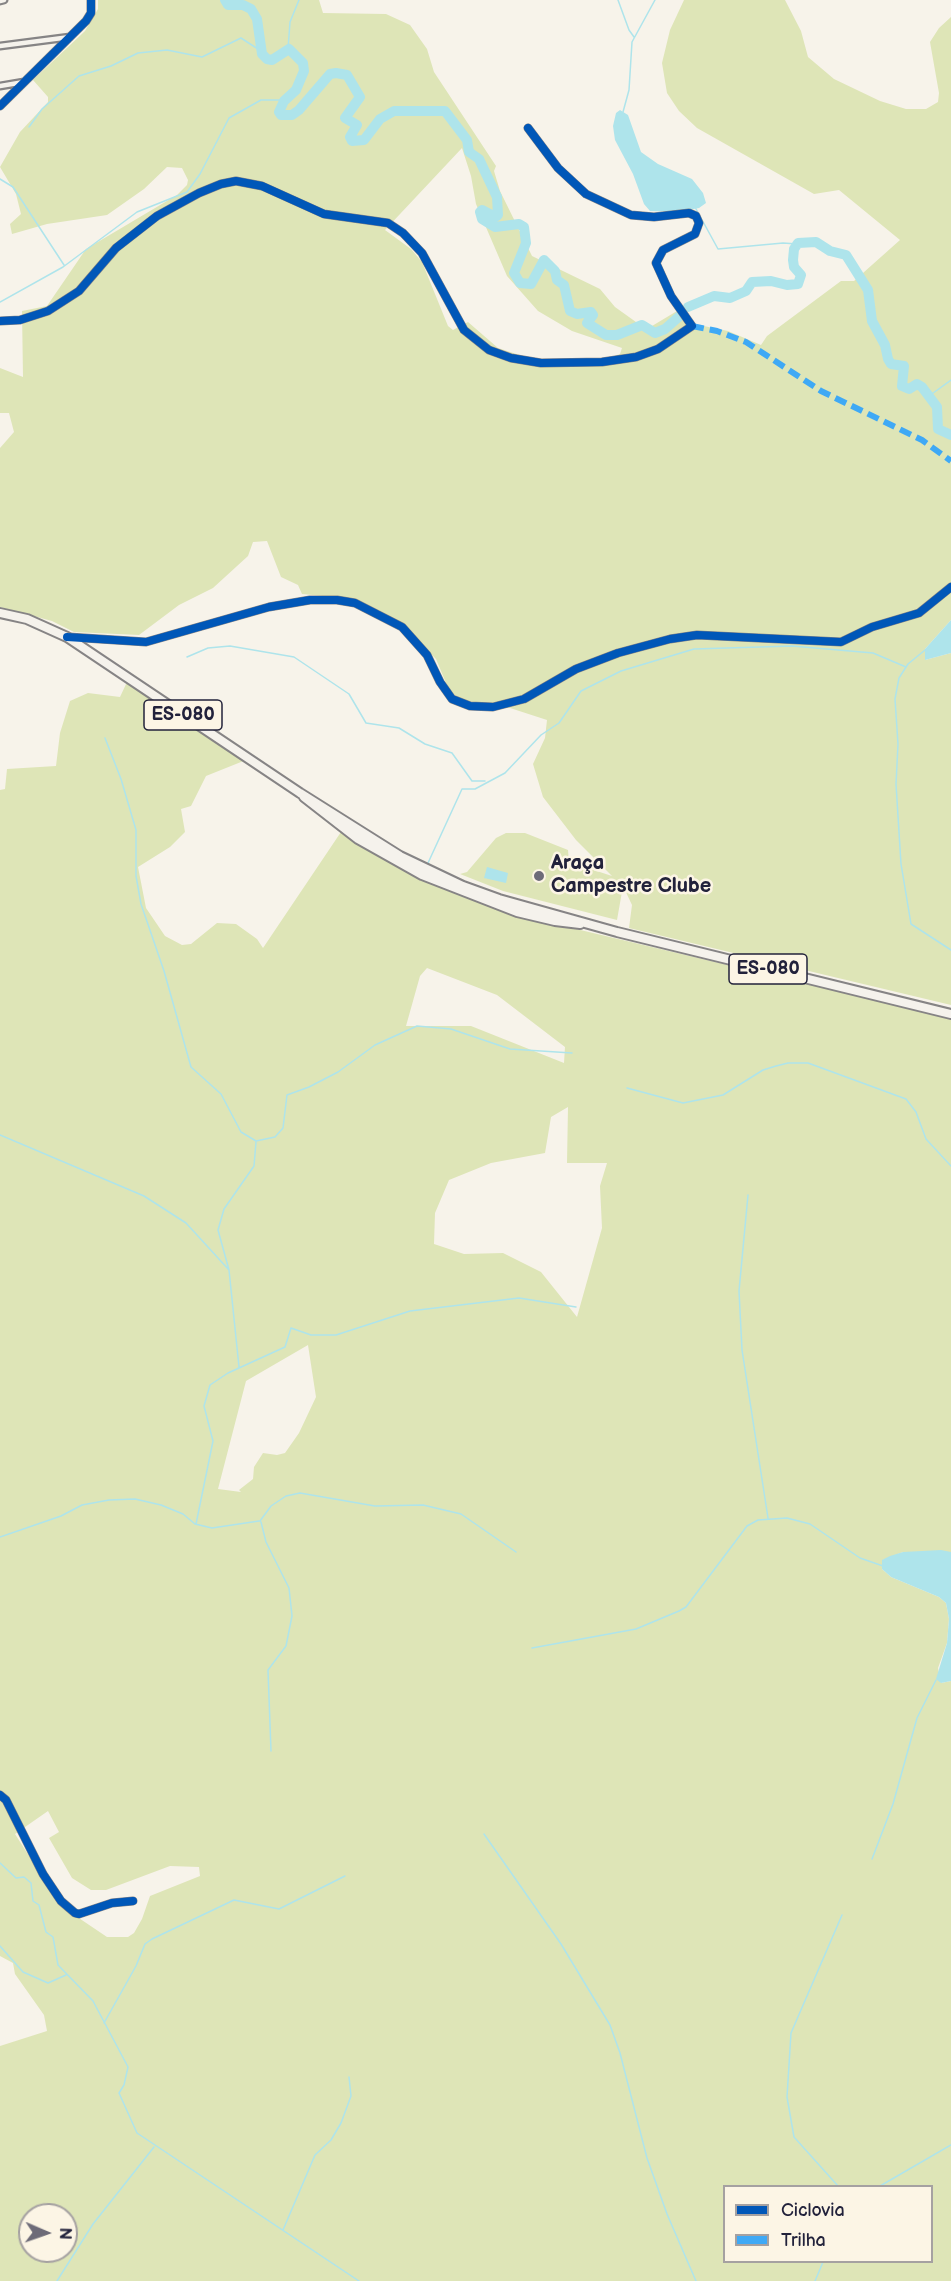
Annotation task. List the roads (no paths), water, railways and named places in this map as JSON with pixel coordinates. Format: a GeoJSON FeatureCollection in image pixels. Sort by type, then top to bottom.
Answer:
{"type":"FeatureCollection","features":[{"type":"Feature","properties":{"kind":"main road","name":"ES-080"},"geometry":{"type":"LineString","coordinates":[[0,613],[27,619],[67,637],[300,793],[358,839],[432,880],[517,912],[555,921],[585,923],[951,1014]]}},
{"type":"Feature","properties":{"kind":"street"},"geometry":{"type":"LineString","coordinates":[[0,106],[89,17],[91,0]]}},
{"type":"Feature","properties":{"kind":"street"},"geometry":{"type":"LineString","coordinates":[[0,46],[70,37]]}},
{"type":"Feature","properties":{"kind":"street"},"geometry":{"type":"LineString","coordinates":[[0,86],[24,82]]}},
{"type":"Feature","properties":{"kind":"street"},"geometry":{"type":"LineString","coordinates":[[0,321],[37,316],[80,291],[116,248],[157,216],[221,184],[249,181],[324,214],[388,223],[403,232],[422,253],[464,330],[489,350],[511,358],[541,363],[602,362],[636,357],[658,350],[692,326],[671,296],[656,263],[656,257],[663,250],[695,234],[699,223],[696,216],[688,213],[654,217],[631,215],[586,194],[558,168],[528,128]]}},
{"type":"Feature","properties":{"kind":"street"},"geometry":{"type":"LineString","coordinates":[[67,637],[146,642],[269,606],[310,600],[337,600],[355,603],[402,627],[427,655],[446,692],[457,702],[470,706],[493,707],[524,699],[576,669],[670,639],[697,635],[841,642],[872,627],[919,613],[951,587]]}},
{"type":"Feature","properties":{"kind":"street"},"geometry":{"type":"LineString","coordinates":[[0,1795],[6,1800],[43,1874],[61,1901],[75,1913],[79,1914],[112,1903],[133,1901]]}},
{"type":"Feature","properties":{"kind":"water"},"geometry":{"type":"Polygon","coordinates":[[[620,110],[628,115],[641,152],[658,164],[692,179],[703,193],[706,203],[699,208],[678,212],[650,211],[644,204],[633,174],[615,140],[613,126],[616,113],[620,110]]]}},
{"type":"Feature","properties":{"kind":"water"},"geometry":{"type":"Polygon","coordinates":[[[951,620],[951,653],[925,660],[925,649],[951,620]]]}},
{"type":"Feature","properties":{"kind":"water"},"geometry":{"type":"Polygon","coordinates":[[[487,867],[508,873],[506,883],[484,878],[487,867]]]}},
{"type":"Feature","properties":{"kind":"water"},"geometry":{"type":"Polygon","coordinates":[[[941,1550],[951,1552],[951,1681],[941,1683],[936,1679],[947,1643],[949,1619],[946,1603],[939,1597],[891,1577],[882,1569],[882,1560],[903,1552],[941,1550]]]}},
{"type":"Feature","properties":{"kind":"waterway"},"geometry":{"type":"LineString","coordinates":[[225,0],[228,5],[243,5],[251,9],[257,19],[262,54],[267,59],[272,60],[289,49],[303,63],[304,71],[296,90],[284,101],[279,112],[281,115],[292,115],[299,110],[330,74],[336,73],[347,75],[360,97],[345,118],[357,125],[350,137],[352,141],[364,140],[380,119],[394,111],[445,111],[467,140],[469,152],[479,159],[497,197],[498,215],[495,217],[482,210],[480,212],[482,219],[495,227],[519,224],[524,227],[526,243],[514,273],[520,283],[531,284],[544,260],[555,271],[557,280],[564,285],[570,311],[577,314],[591,312],[593,315],[587,323],[606,335],[617,335],[642,325],[655,333],[665,329],[682,314]]}},
{"type":"Feature","properties":{"kind":"waterway"},"geometry":{"type":"LineString","coordinates":[[288,49],[290,22],[299,0]]}},
{"type":"Feature","properties":{"kind":"waterway"},"geometry":{"type":"LineString","coordinates":[[618,0],[629,30],[634,37]]}},
{"type":"Feature","properties":{"kind":"waterway"},"geometry":{"type":"LineString","coordinates":[[623,112],[629,90],[632,42],[655,0]]}},
{"type":"Feature","properties":{"kind":"waterway"},"geometry":{"type":"LineString","coordinates":[[29,127],[42,109],[79,76],[111,66],[138,53],[167,50],[202,57],[241,38],[261,51]]}},
{"type":"Feature","properties":{"kind":"waterway"},"geometry":{"type":"LineString","coordinates":[[0,302],[63,267],[137,212],[187,192],[200,174],[229,118],[261,100],[284,100]]}},
{"type":"Feature","properties":{"kind":"waterway"},"geometry":{"type":"LineString","coordinates":[[0,179],[13,187],[64,265]]}},
{"type":"Feature","properties":{"kind":"waterway"},"geometry":{"type":"LineString","coordinates":[[695,207],[718,249],[783,243],[797,244]]}},
{"type":"Feature","properties":{"kind":"waterway"},"geometry":{"type":"LineString","coordinates":[[688,307],[714,296],[730,298],[746,291],[752,282],[771,281],[787,285],[798,284],[801,275],[794,267],[793,260],[794,249],[798,243],[816,242],[830,251],[846,255],[868,290],[872,321],[885,345],[888,359],[891,364],[904,366],[902,386],[909,389],[917,384],[922,387],[937,407],[938,429],[951,435]]}},
{"type":"Feature","properties":{"kind":"waterway"},"geometry":{"type":"LineString","coordinates":[[929,396],[951,380]]}},
{"type":"Feature","properties":{"kind":"waterway"},"geometry":{"type":"LineString","coordinates":[[187,657],[208,648],[230,646],[294,657],[349,694],[366,723],[399,728],[425,744],[452,753],[472,781],[485,781]]}},
{"type":"Feature","properties":{"kind":"waterway"},"geometry":{"type":"LineString","coordinates":[[428,863],[462,789],[475,789],[505,773],[541,735],[559,723],[581,691],[621,671],[694,649],[792,646],[873,653],[906,667]]}},
{"type":"Feature","properties":{"kind":"waterway"},"geometry":{"type":"LineString","coordinates":[[925,650],[908,664],[899,678],[895,699],[898,744],[896,784],[901,864],[911,924],[951,950]]}},
{"type":"Feature","properties":{"kind":"waterway"},"geometry":{"type":"LineString","coordinates":[[105,738],[121,779],[136,830],[136,876],[141,904],[164,971],[191,1067],[221,1094],[241,1132],[256,1141],[275,1137],[283,1128],[287,1095],[338,1072],[375,1045],[417,1026],[451,1029],[510,1049],[572,1053]]}},
{"type":"Feature","properties":{"kind":"waterway"},"geometry":{"type":"LineString","coordinates":[[627,1088],[683,1103],[723,1095],[763,1070],[788,1063],[808,1063],[906,1099],[916,1112],[926,1139],[951,1166]]}},
{"type":"Feature","properties":{"kind":"waterway"},"geometry":{"type":"LineString","coordinates":[[0,1135],[144,1196],[186,1223],[229,1270]]}},
{"type":"Feature","properties":{"kind":"waterway"},"geometry":{"type":"LineString","coordinates":[[239,1367],[229,1270],[218,1230],[224,1209],[254,1166],[256,1142]]}},
{"type":"Feature","properties":{"kind":"waterway"},"geometry":{"type":"LineString","coordinates":[[748,1195],[739,1291],[742,1350],[768,1518]]}},
{"type":"Feature","properties":{"kind":"waterway"},"geometry":{"type":"LineString","coordinates":[[196,1524],[213,1441],[204,1406],[210,1385],[228,1373],[285,1347],[291,1328],[311,1335],[336,1335],[410,1311],[519,1298],[576,1307]]}},
{"type":"Feature","properties":{"kind":"waterway"},"geometry":{"type":"LineString","coordinates":[[260,1521],[271,1506],[286,1496],[300,1493],[375,1506],[423,1505],[461,1514],[516,1552]]}},
{"type":"Feature","properties":{"kind":"waterway"},"geometry":{"type":"LineString","coordinates":[[0,1537],[61,1516],[82,1505],[109,1500],[135,1499],[161,1505],[183,1514],[195,1524],[212,1528],[259,1521]]}},
{"type":"Feature","properties":{"kind":"waterway"},"geometry":{"type":"LineString","coordinates":[[532,1648],[636,1629],[679,1611],[686,1607],[747,1526],[758,1520],[787,1518],[810,1524],[860,1558],[883,1566]]}},
{"type":"Feature","properties":{"kind":"waterway"},"geometry":{"type":"LineString","coordinates":[[261,1522],[266,1542],[289,1588],[292,1616],[286,1646],[268,1670],[271,1751]]}},
{"type":"Feature","properties":{"kind":"waterway"},"geometry":{"type":"LineString","coordinates":[[872,1859],[893,1804],[917,1718],[936,1680]]}},
{"type":"Feature","properties":{"kind":"waterway"},"geometry":{"type":"LineString","coordinates":[[484,1834],[561,1944],[610,2025],[620,2053],[647,2158],[667,2214],[696,2281]]}},
{"type":"Feature","properties":{"kind":"waterway"},"geometry":{"type":"LineString","coordinates":[[0,1863],[16,1878],[24,1877],[31,1883],[33,1901],[39,1905],[46,1932],[53,1937],[58,1965],[93,2001],[128,2067],[124,2085],[119,2093],[137,2133],[359,2281]]}},
{"type":"Feature","properties":{"kind":"waterway"},"geometry":{"type":"LineString","coordinates":[[104,2023],[136,1966],[145,1944],[152,1939],[234,1900],[279,1909],[345,1876]]}},
{"type":"Feature","properties":{"kind":"waterway"},"geometry":{"type":"LineString","coordinates":[[837,2185],[794,2137],[787,2097],[791,2033],[842,1915]]}},
{"type":"Feature","properties":{"kind":"waterway"},"geometry":{"type":"LineString","coordinates":[[0,1946],[23,1972],[48,1983],[66,1975]]}},
{"type":"Feature","properties":{"kind":"waterway"},"geometry":{"type":"LineString","coordinates":[[283,2230],[315,2155],[331,2140],[341,2123],[351,2096],[349,2077]]}},
{"type":"Feature","properties":{"kind":"waterway"},"geometry":{"type":"LineString","coordinates":[[882,2185],[951,2145]]}},
{"type":"Feature","properties":{"kind":"waterway"},"geometry":{"type":"LineString","coordinates":[[57,2281],[93,2224],[154,2147]]}},
{"type":"Feature","properties":{"kind":"waterway"},"geometry":{"type":"LineString","coordinates":[[815,2281],[823,2263]]}},
{"type":"Feature","properties":{"kind":"place","name":"Araça Campestre Clube"},"geometry":{"type":"Point","coordinates":[539,876]}}]}
